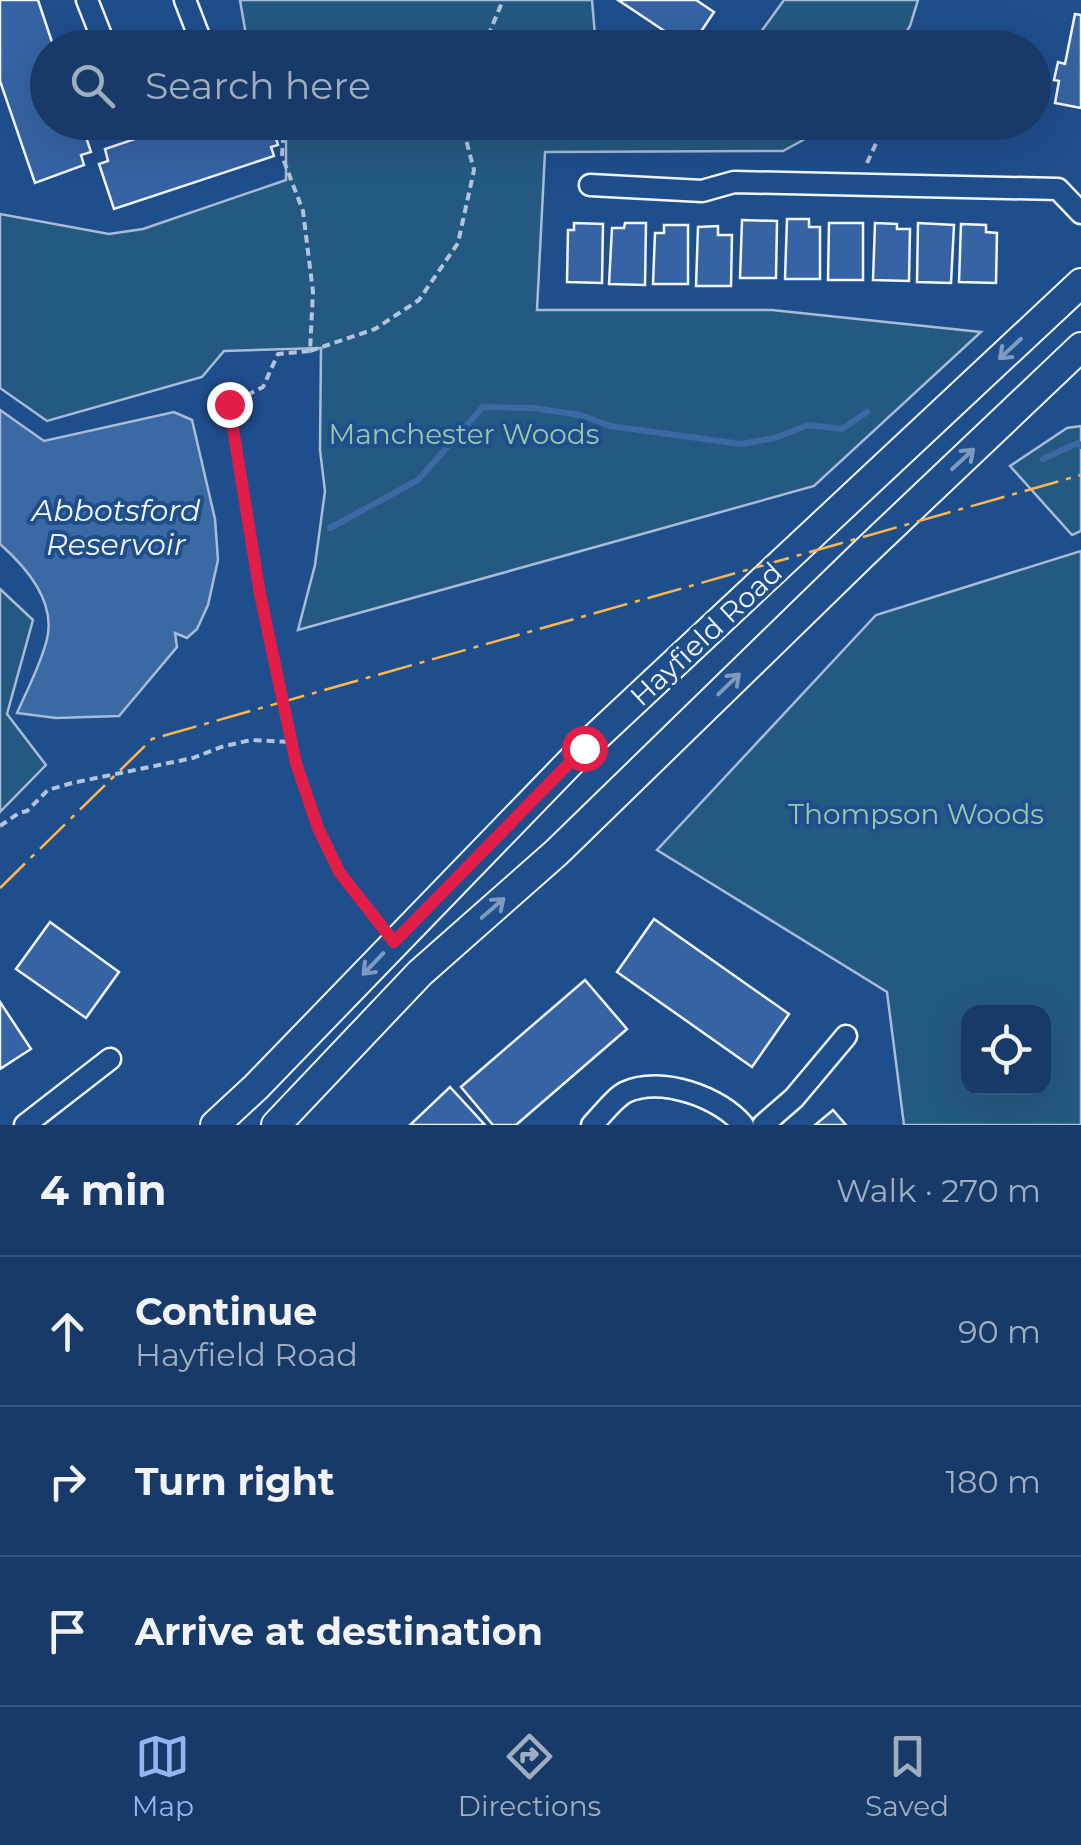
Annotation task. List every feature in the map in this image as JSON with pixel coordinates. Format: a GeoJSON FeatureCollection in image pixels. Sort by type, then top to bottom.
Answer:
{"type":"FeatureCollection","features":[{"type":"Feature","properties":{"kind":"main road","name":"Hayfield Road"},"geometry":{"type":"LineString","coordinates":[[214,1125],[256,1087],[584,748],[1081,282]]}},
{"type":"Feature","properties":{"kind":"main road","name":"Hayfield Road"},"geometry":{"type":"LineString","coordinates":[[276,1125],[420,973],[558,852],[1081,347]]}},
{"type":"Feature","properties":{"kind":"street"},"geometry":{"type":"LineString","coordinates":[[87,0],[99,30]]}},
{"type":"Feature","properties":{"kind":"street"},"geometry":{"type":"LineString","coordinates":[[185,0],[197,30]]}},
{"type":"Feature","properties":{"kind":"street"},"geometry":{"type":"LineString","coordinates":[[590,185],[702,191],[734,182],[1058,189],[1081,213]]}},
{"type":"Feature","properties":{"kind":"street"},"geometry":{"type":"LineString","coordinates":[[763,1125],[794,1098],[846,1036]]}},
{"type":"Feature","properties":{"kind":"street"},"geometry":{"type":"LineString","coordinates":[[25,1125],[110,1059]]}},
{"type":"Feature","properties":{"kind":"street"},"geometry":{"type":"LineString","coordinates":[[592,1125],[623,1093],[648,1086],[702,1094],[743,1125]]}},
{"type":"Feature","properties":{"kind":"path"},"geometry":{"type":"LineString","coordinates":[[490,30],[503,0]]}},
{"type":"Feature","properties":{"kind":"path"},"geometry":{"type":"LineString","coordinates":[[283,140],[282,156],[302,211],[312,292],[310,352]]}},
{"type":"Feature","properties":{"kind":"path"},"geometry":{"type":"LineString","coordinates":[[394,942],[340,873],[318,828],[292,742],[254,559],[229,404],[264,387],[278,354],[310,352],[375,329],[419,300],[458,243],[474,170],[466,140]]}},
{"type":"Feature","properties":{"kind":"path"},"geometry":{"type":"LineString","coordinates":[[856,185],[877,140]]}},
{"type":"Feature","properties":{"kind":"path"},"geometry":{"type":"LineString","coordinates":[[0,826],[27,810],[48,790],[72,783],[193,758],[251,740],[292,742]]}},
{"type":"Feature","properties":{"kind":"green space"},"geometry":{"type":"Polygon","coordinates":[[[240,0],[592,0],[595,30],[245,30],[240,0]]]}},
{"type":"Feature","properties":{"kind":"green space"},"geometry":{"type":"Polygon","coordinates":[[[784,0],[918,0],[908,30],[762,30],[784,0]]]}},
{"type":"Feature","properties":{"kind":"green space","name":"Manchester Woods"},"geometry":{"type":"Polygon","coordinates":[[[286,140],[803,140],[783,151],[545,152],[537,310],[772,310],[981,332],[814,486],[298,630],[315,565],[325,491],[320,450],[321,348],[224,351],[202,377],[47,421],[0,388],[0,214],[109,234],[143,229],[286,180],[286,140]]]}},
{"type":"Feature","properties":{"kind":"green space"},"geometry":{"type":"Polygon","coordinates":[[[1081,426],[1081,531],[1072,535],[1010,466],[1067,428],[1081,426]]]}},
{"type":"Feature","properties":{"kind":"green space","name":"Thompson Woods"},"geometry":{"type":"Polygon","coordinates":[[[1081,551],[1081,1125],[904,1125],[887,992],[657,850],[876,615],[1081,551]]]}},
{"type":"Feature","properties":{"kind":"green space"},"geometry":{"type":"Polygon","coordinates":[[[0,589],[33,620],[7,714],[46,765],[0,812],[0,589]]]}},
{"type":"Feature","properties":{"kind":"water","name":"Abbotsford Reservoir"},"geometry":{"type":"Polygon","coordinates":[[[0,410],[44,441],[174,412],[192,420],[215,519],[218,560],[208,605],[197,629],[187,638],[175,633],[177,647],[119,716],[56,718],[17,713],[41,658],[49,625],[37,586],[0,544],[0,410]]]}},
{"type":"Feature","properties":{"kind":"building"},"geometry":{"type":"Polygon","coordinates":[[[0,0],[38,0],[48,30],[30,30],[30,140],[87,140],[91,152],[81,155],[84,165],[35,183],[0,81],[0,0]]]}},
{"type":"Feature","properties":{"kind":"building"},"geometry":{"type":"Polygon","coordinates":[[[618,0],[696,0],[714,12],[702,30],[663,30],[618,0]]]}},
{"type":"Feature","properties":{"kind":"building"},"geometry":{"type":"Polygon","coordinates":[[[1075,14],[1081,15],[1081,108],[1055,103],[1058,62],[1065,64],[1075,14]]]}},
{"type":"Feature","properties":{"kind":"building"},"geometry":{"type":"Polygon","coordinates":[[[132,140],[276,140],[278,145],[271,147],[274,156],[114,209],[99,164],[108,161],[105,149],[132,140]]]}},
{"type":"Feature","properties":{"kind":"building"},"geometry":{"type":"Polygon","coordinates":[[[787,219],[809,219],[809,227],[820,227],[820,279],[785,279],[787,219]]]}},
{"type":"Feature","properties":{"kind":"building"},"geometry":{"type":"Polygon","coordinates":[[[742,220],[777,221],[776,278],[740,278],[742,220]]]}},
{"type":"Feature","properties":{"kind":"building"},"geometry":{"type":"Polygon","coordinates":[[[574,223],[603,224],[602,283],[567,282],[568,230],[574,230],[574,223]]]}},
{"type":"Feature","properties":{"kind":"building"},"geometry":{"type":"Polygon","coordinates":[[[625,223],[646,223],[645,285],[609,284],[612,228],[624,228],[625,223]]]}},
{"type":"Feature","properties":{"kind":"building"},"geometry":{"type":"Polygon","coordinates":[[[829,223],[863,223],[863,280],[828,280],[829,223]]]}},
{"type":"Feature","properties":{"kind":"building"},"geometry":{"type":"Polygon","coordinates":[[[875,223],[910,229],[909,281],[873,280],[875,223]]]}},
{"type":"Feature","properties":{"kind":"building"},"geometry":{"type":"Polygon","coordinates":[[[918,223],[954,225],[951,283],[917,282],[918,223]]]}},
{"type":"Feature","properties":{"kind":"building"},"geometry":{"type":"Polygon","coordinates":[[[961,224],[986,225],[986,232],[997,233],[996,283],[959,282],[961,224]]]}},
{"type":"Feature","properties":{"kind":"building"},"geometry":{"type":"Polygon","coordinates":[[[664,225],[688,225],[688,284],[653,284],[655,233],[664,233],[664,225]]]}},
{"type":"Feature","properties":{"kind":"building"},"geometry":{"type":"Polygon","coordinates":[[[718,226],[718,235],[732,235],[731,286],[696,286],[698,227],[718,226]]]}},
{"type":"Feature","properties":{"kind":"building"},"geometry":{"type":"Polygon","coordinates":[[[654,919],[789,1014],[752,1067],[617,972],[654,919]]]}},
{"type":"Feature","properties":{"kind":"building"},"geometry":{"type":"Polygon","coordinates":[[[50,922],[119,972],[86,1018],[16,969],[50,922]]]}},
{"type":"Feature","properties":{"kind":"building"},"geometry":{"type":"Polygon","coordinates":[[[585,980],[627,1029],[516,1125],[493,1125],[461,1087],[585,980]]]}},
{"type":"Feature","properties":{"kind":"building"},"geometry":{"type":"Polygon","coordinates":[[[0,1002],[31,1049],[0,1069],[0,1002]]]}},
{"type":"Feature","properties":{"kind":"building"},"geometry":{"type":"Polygon","coordinates":[[[450,1087],[485,1125],[410,1125],[450,1087]]]}},
{"type":"Feature","properties":{"kind":"building"},"geometry":{"type":"Polygon","coordinates":[[[833,1110],[846,1125],[815,1125],[833,1110]]]}},
{"type":"Feature","properties":{"kind":"waterway"},"geometry":{"type":"LineString","coordinates":[[330,528],[418,480],[483,407],[533,408],[581,415],[610,426],[741,444],[775,438],[808,425],[842,429],[867,412]]}},
{"type":"Feature","properties":{"kind":"waterway"},"geometry":{"type":"LineString","coordinates":[[1043,459],[1078,443],[1081,446]]}},
{"type":"Feature","properties":{"kind":"power"},"geometry":{"type":"LineString","coordinates":[[0,888],[152,739],[1081,475]]}},
{"type":"Feature","properties":{"kind":"route"},"geometry":{"type":"LineString","coordinates":[[229,404],[260,594],[296,763],[318,828],[340,873],[394,942],[584,748]]}}]}
